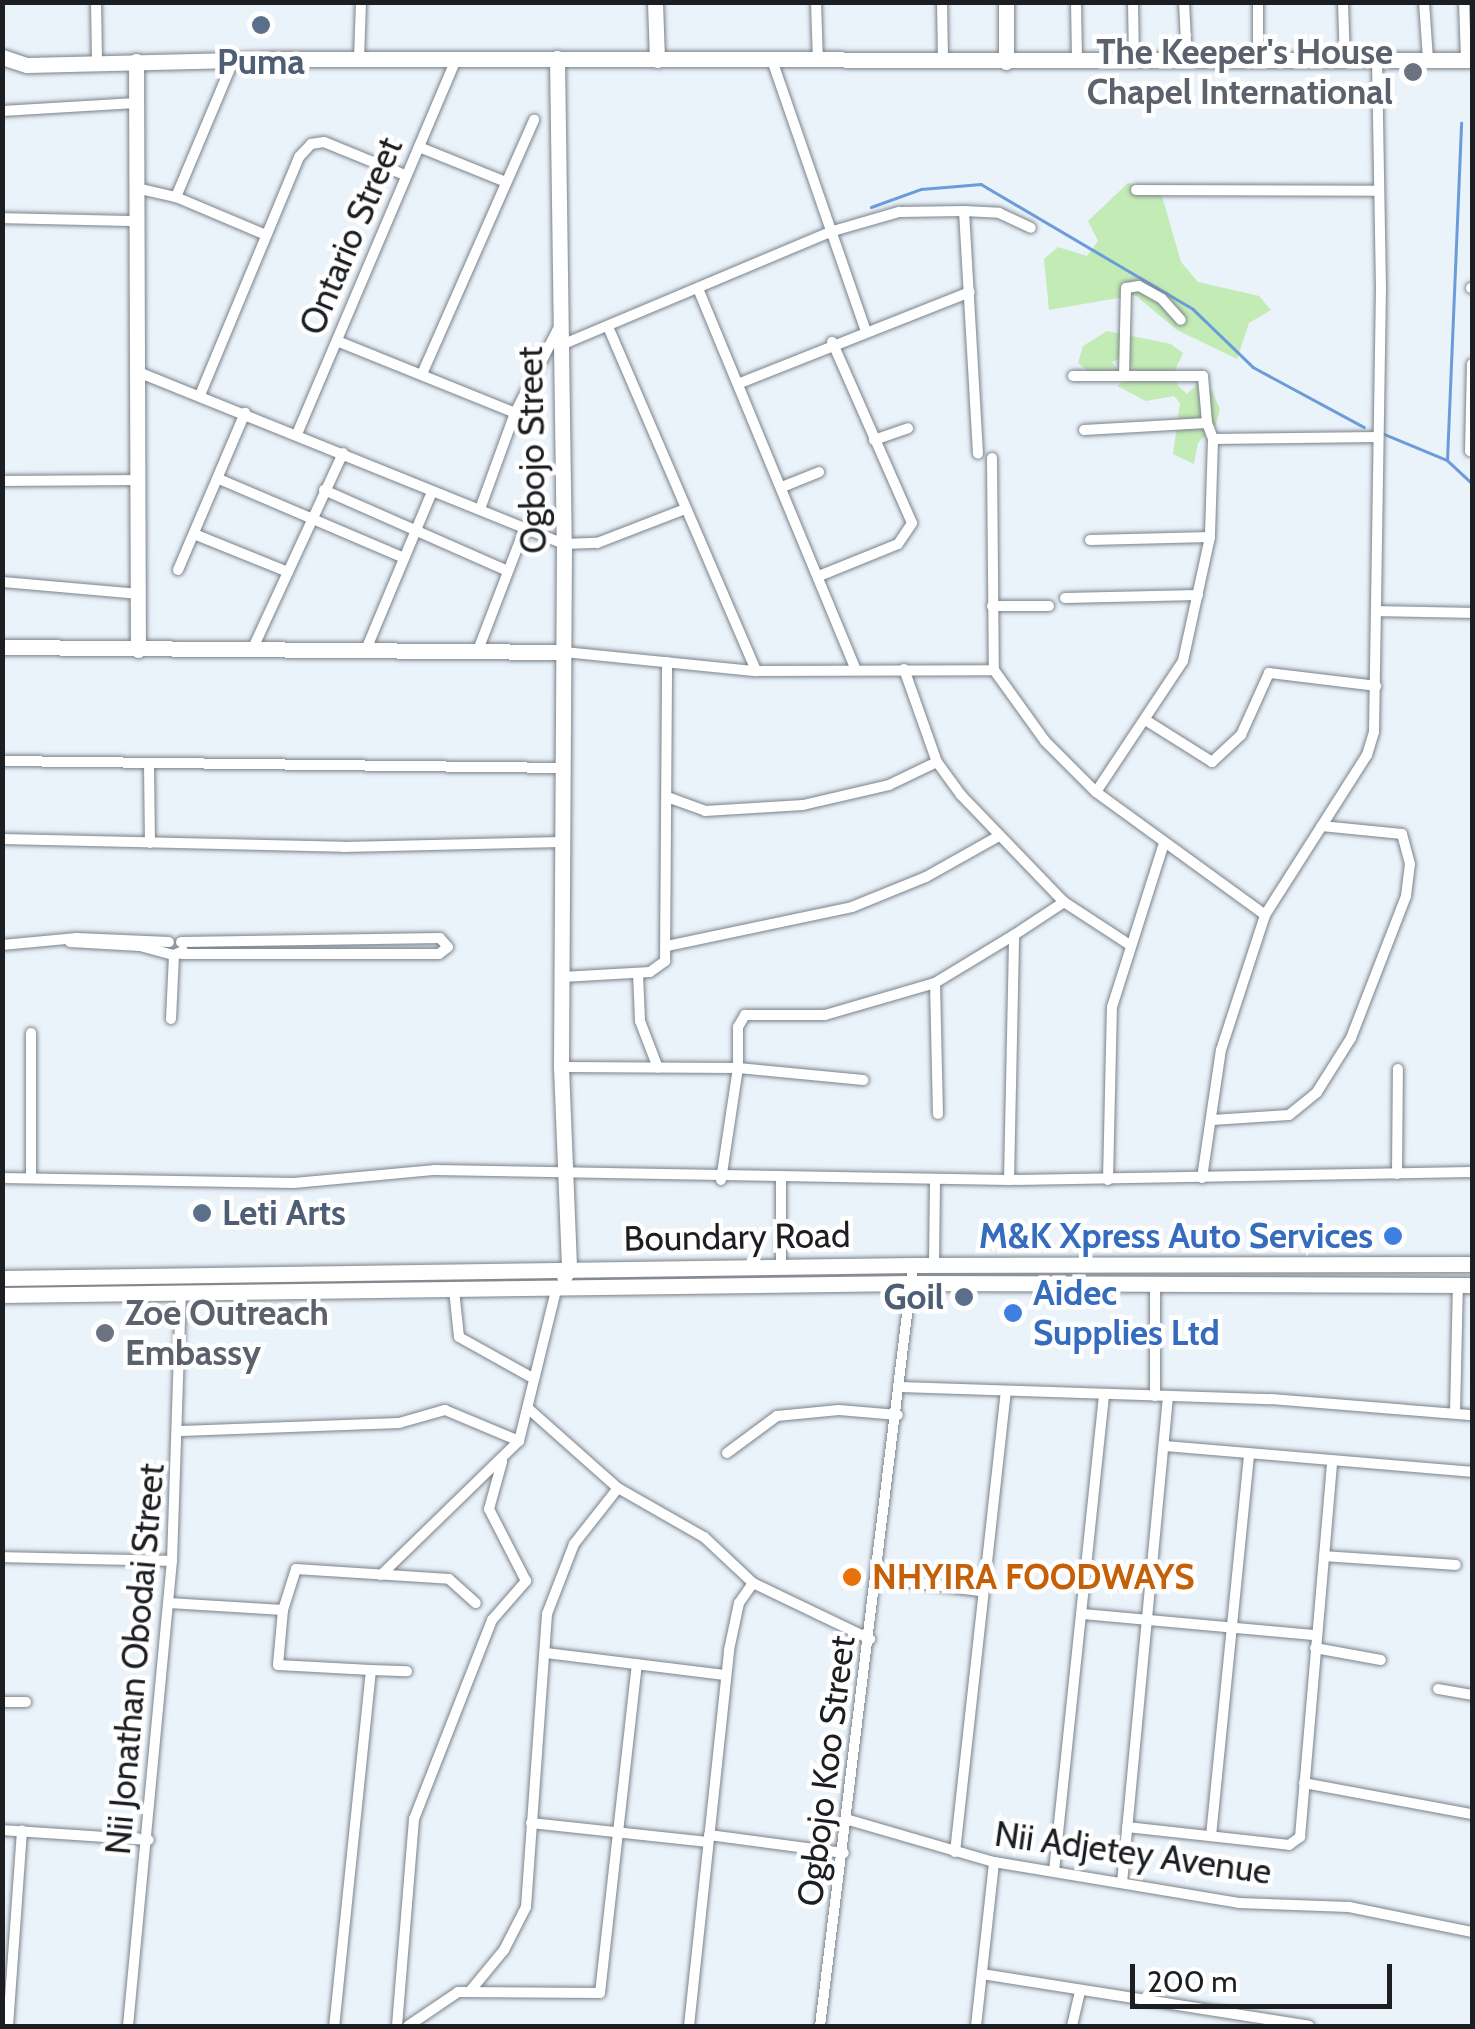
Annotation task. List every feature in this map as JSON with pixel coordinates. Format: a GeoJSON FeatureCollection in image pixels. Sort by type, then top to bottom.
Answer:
{"type":"FeatureCollection","features":[{"type":"Feature","properties":{"kind":"street"},"geometry":{"type":"LineString","coordinates":[[96,2],[97,62]]}},
{"type":"Feature","properties":{"kind":"street"},"geometry":{"type":"LineString","coordinates":[[359,59],[361,2]]}},
{"type":"Feature","properties":{"kind":"street"},"geometry":{"type":"LineString","coordinates":[[656,2],[658,60]]}},
{"type":"Feature","properties":{"kind":"street"},"geometry":{"type":"LineString","coordinates":[[816,2],[818,62]]}},
{"type":"Feature","properties":{"kind":"street"},"geometry":{"type":"LineString","coordinates":[[942,2],[943,64]]}},
{"type":"Feature","properties":{"kind":"street"},"geometry":{"type":"LineString","coordinates":[[1006,2],[1006,62]]}},
{"type":"Feature","properties":{"kind":"street"},"geometry":{"type":"LineString","coordinates":[[1076,2],[1077,62]]}},
{"type":"Feature","properties":{"kind":"street"},"geometry":{"type":"LineString","coordinates":[[1133,2],[1134,62]]}},
{"type":"Feature","properties":{"kind":"street"},"geometry":{"type":"LineString","coordinates":[[1184,2],[1187,61]]}},
{"type":"Feature","properties":{"kind":"street"},"geometry":{"type":"LineString","coordinates":[[1258,2],[1258,61]]}},
{"type":"Feature","properties":{"kind":"street"},"geometry":{"type":"LineString","coordinates":[[1342,2],[1345,62]]}},
{"type":"Feature","properties":{"kind":"street"},"geometry":{"type":"LineString","coordinates":[[1424,2],[1428,59]]}},
{"type":"Feature","properties":{"kind":"street"},"geometry":{"type":"LineString","coordinates":[[2,56],[28,65],[234,59],[557,58],[943,64],[1469,60],[1464,2]]}},
{"type":"Feature","properties":{"kind":"street","name":"Ogbojo Street"},"geometry":{"type":"LineString","coordinates":[[557,58],[558,346],[564,544],[561,1067],[569,1268]]}},
{"type":"Feature","properties":{"kind":"street"},"geometry":{"type":"LineString","coordinates":[[176,198],[234,59]]}},
{"type":"Feature","properties":{"kind":"street","name":"Ontario Street"},"geometry":{"type":"LineString","coordinates":[[296,434],[456,60]]}},
{"type":"Feature","properties":{"kind":"street"},"geometry":{"type":"LineString","coordinates":[[772,60],[865,329]]}},
{"type":"Feature","properties":{"kind":"street"},"geometry":{"type":"LineString","coordinates":[[136,61],[138,650]]}},
{"type":"Feature","properties":{"kind":"street"},"geometry":{"type":"LineString","coordinates":[[1202,1178],[1221,1050],[1265,915],[1367,755],[1376,686],[1377,62]]}},
{"type":"Feature","properties":{"kind":"street"},"geometry":{"type":"LineString","coordinates":[[2,111],[136,103]]}},
{"type":"Feature","properties":{"kind":"street"},"geometry":{"type":"LineString","coordinates":[[422,374],[503,180],[534,120]]}},
{"type":"Feature","properties":{"kind":"street"},"geometry":{"type":"LineString","coordinates":[[200,395],[266,235],[311,144],[324,142],[405,175]]}},
{"type":"Feature","properties":{"kind":"street"},"geometry":{"type":"LineString","coordinates":[[419,146],[503,180]]}},
{"type":"Feature","properties":{"kind":"street"},"geometry":{"type":"LineString","coordinates":[[136,188],[176,198],[266,235]]}},
{"type":"Feature","properties":{"kind":"street"},"geometry":{"type":"LineString","coordinates":[[1136,190],[1378,191]]}},
{"type":"Feature","properties":{"kind":"street"},"geometry":{"type":"LineString","coordinates":[[964,210],[978,454]]}},
{"type":"Feature","properties":{"kind":"street"},"geometry":{"type":"LineString","coordinates":[[558,346],[609,329],[833,230],[899,212],[999,213],[1031,228]]}},
{"type":"Feature","properties":{"kind":"street"},"geometry":{"type":"LineString","coordinates":[[2,218],[136,221]]}},
{"type":"Feature","properties":{"kind":"street"},"geometry":{"type":"LineString","coordinates":[[1124,376],[1126,288],[1138,286],[1162,299],[1182,320]]}},
{"type":"Feature","properties":{"kind":"street"},"geometry":{"type":"LineString","coordinates":[[699,291],[740,382],[856,670]]}},
{"type":"Feature","properties":{"kind":"street"},"geometry":{"type":"LineString","coordinates":[[740,382],[865,329],[970,292]]}},
{"type":"Feature","properties":{"kind":"street"},"geometry":{"type":"LineString","coordinates":[[480,509],[514,412],[560,326]]}},
{"type":"Feature","properties":{"kind":"street"},"geometry":{"type":"LineString","coordinates":[[609,329],[756,670]]}},
{"type":"Feature","properties":{"kind":"street"},"geometry":{"type":"LineString","coordinates":[[337,341],[514,412]]}},
{"type":"Feature","properties":{"kind":"street"},"geometry":{"type":"LineString","coordinates":[[819,576],[910,535],[912,523],[832,342]]}},
{"type":"Feature","properties":{"kind":"street"},"geometry":{"type":"LineString","coordinates":[[1470,451],[1472,364]]}},
{"type":"Feature","properties":{"kind":"street"},"geometry":{"type":"LineString","coordinates":[[138,372],[564,544],[597,543],[685,509]]}},
{"type":"Feature","properties":{"kind":"street"},"geometry":{"type":"LineString","coordinates":[[1073,376],[1203,376],[1207,423],[1214,438],[1210,537],[1182,661],[1147,722],[1096,792]]}},
{"type":"Feature","properties":{"kind":"street"},"geometry":{"type":"LineString","coordinates":[[178,570],[245,413]]}},
{"type":"Feature","properties":{"kind":"street"},"geometry":{"type":"LineString","coordinates":[[1084,430],[1207,423]]}},
{"type":"Feature","properties":{"kind":"street"},"geometry":{"type":"LineString","coordinates":[[874,440],[908,428]]}},
{"type":"Feature","properties":{"kind":"street"},"geometry":{"type":"LineString","coordinates":[[1214,438],[1378,437]]}},
{"type":"Feature","properties":{"kind":"street"},"geometry":{"type":"LineString","coordinates":[[252,651],[343,453]]}},
{"type":"Feature","properties":{"kind":"street"},"geometry":{"type":"LineString","coordinates":[[992,458],[994,670],[1045,741],[1096,792],[1163,846],[1265,915]]}},
{"type":"Feature","properties":{"kind":"street"},"geometry":{"type":"LineString","coordinates":[[782,487],[818,472]]}},
{"type":"Feature","properties":{"kind":"street"},"geometry":{"type":"LineString","coordinates":[[2,481],[139,480]]}},
{"type":"Feature","properties":{"kind":"street"},"geometry":{"type":"LineString","coordinates":[[219,480],[404,558]]}},
{"type":"Feature","properties":{"kind":"street"},"geometry":{"type":"LineString","coordinates":[[324,490],[505,570]]}},
{"type":"Feature","properties":{"kind":"street"},"geometry":{"type":"LineString","coordinates":[[365,653],[432,492]]}},
{"type":"Feature","properties":{"kind":"street"},"geometry":{"type":"LineString","coordinates":[[478,650],[505,570],[524,530]]}},
{"type":"Feature","properties":{"kind":"street"},"geometry":{"type":"LineString","coordinates":[[194,534],[288,572]]}},
{"type":"Feature","properties":{"kind":"street"},"geometry":{"type":"LineString","coordinates":[[1090,540],[1210,537]]}},
{"type":"Feature","properties":{"kind":"street"},"geometry":{"type":"LineString","coordinates":[[2,582],[140,594]]}},
{"type":"Feature","properties":{"kind":"street"},"geometry":{"type":"LineString","coordinates":[[1065,598],[1198,596]]}},
{"type":"Feature","properties":{"kind":"street"},"geometry":{"type":"LineString","coordinates":[[992,606],[1049,606]]}},
{"type":"Feature","properties":{"kind":"street"},"geometry":{"type":"LineString","coordinates":[[1377,611],[1472,613]]}},
{"type":"Feature","properties":{"kind":"street"},"geometry":{"type":"LineString","coordinates":[[2,647],[365,653],[478,650],[564,652],[756,670],[994,670]]}},
{"type":"Feature","properties":{"kind":"street"},"geometry":{"type":"LineString","coordinates":[[562,977],[660,968],[667,946],[670,824],[667,662]]}},
{"type":"Feature","properties":{"kind":"street"},"geometry":{"type":"LineString","coordinates":[[904,669],[937,762],[998,837],[1064,902],[1130,944]]}},
{"type":"Feature","properties":{"kind":"street"},"geometry":{"type":"LineString","coordinates":[[1147,722],[1212,762],[1244,730],[1270,673],[1376,686]]}},
{"type":"Feature","properties":{"kind":"street"},"geometry":{"type":"LineString","coordinates":[[2,761],[563,768]]}},
{"type":"Feature","properties":{"kind":"street"},"geometry":{"type":"LineString","coordinates":[[670,798],[688,808],[762,810],[848,798],[937,762]]}},
{"type":"Feature","properties":{"kind":"street"},"geometry":{"type":"LineString","coordinates":[[149,764],[150,843]]}},
{"type":"Feature","properties":{"kind":"street"},"geometry":{"type":"LineString","coordinates":[[670,824],[688,808]]}},
{"type":"Feature","properties":{"kind":"street"},"geometry":{"type":"LineString","coordinates":[[1212,1120],[1289,1114],[1317,1092],[1351,1038],[1406,896],[1410,864],[1402,834],[1321,826]]}},
{"type":"Feature","properties":{"kind":"street"},"geometry":{"type":"LineString","coordinates":[[667,946],[852,907],[926,877],[998,837]]}},
{"type":"Feature","properties":{"kind":"street"},"geometry":{"type":"LineString","coordinates":[[2,839],[150,843],[562,842]]}},
{"type":"Feature","properties":{"kind":"street"},"geometry":{"type":"LineString","coordinates":[[1108,1180],[1112,1007],[1163,846]]}},
{"type":"Feature","properties":{"kind":"street"},"geometry":{"type":"LineString","coordinates":[[721,1180],[738,1068],[737,1032],[745,1015],[825,1014],[936,983],[1064,902]]}},
{"type":"Feature","properties":{"kind":"street"},"geometry":{"type":"LineString","coordinates":[[1010,1180],[1014,935]]}},
{"type":"Feature","properties":{"kind":"street"},"geometry":{"type":"LineString","coordinates":[[2,945],[70,942],[175,949],[439,954],[448,940],[175,949]]}},
{"type":"Feature","properties":{"kind":"street"},"geometry":{"type":"LineString","coordinates":[[171,1020],[175,949]]}},
{"type":"Feature","properties":{"kind":"street"},"geometry":{"type":"LineString","coordinates":[[638,973],[640,1021],[658,1068]]}},
{"type":"Feature","properties":{"kind":"street"},"geometry":{"type":"LineString","coordinates":[[936,983],[938,1114]]}},
{"type":"Feature","properties":{"kind":"street"},"geometry":{"type":"LineString","coordinates":[[31,1033],[31,1178]]}},
{"type":"Feature","properties":{"kind":"street"},"geometry":{"type":"LineString","coordinates":[[561,1067],[738,1068],[863,1080]]}},
{"type":"Feature","properties":{"kind":"street"},"geometry":{"type":"LineString","coordinates":[[1397,1174],[1398,1068]]}},
{"type":"Feature","properties":{"kind":"street"},"geometry":{"type":"LineString","coordinates":[[2,1178],[294,1183],[396,1170],[721,1180],[935,1181],[1472,1172]]}},
{"type":"Feature","properties":{"kind":"street"},"geometry":{"type":"LineString","coordinates":[[781,1181],[782,1267]]}},
{"type":"Feature","properties":{"kind":"street"},"geometry":{"type":"LineString","coordinates":[[934,1264],[935,1181]]}},
{"type":"Feature","properties":{"kind":"street","name":"Boundary Road"},"geometry":{"type":"LineString","coordinates":[[2,1278],[913,1264],[1472,1264]]}},
{"type":"Feature","properties":{"kind":"street","name":"Ogbojo Koo Street"},"geometry":{"type":"LineString","coordinates":[[820,2026],[849,1820],[913,1264]]}},
{"type":"Feature","properties":{"kind":"street"},"geometry":{"type":"LineString","coordinates":[[381,1575],[502,1462],[519,1441],[530,1410],[532,1377],[556,1290],[569,1268]]}},
{"type":"Feature","properties":{"kind":"street","name":"Boundary Road"},"geometry":{"type":"LineString","coordinates":[[2,1295],[911,1282],[1465,1285]]}},
{"type":"Feature","properties":{"kind":"street"},"geometry":{"type":"LineString","coordinates":[[1154,1282],[1155,1396]]}},
{"type":"Feature","properties":{"kind":"street"},"geometry":{"type":"LineString","coordinates":[[1455,1413],[1465,1285]]}},
{"type":"Feature","properties":{"kind":"street"},"geometry":{"type":"LineString","coordinates":[[454,1290],[456,1332],[532,1377]]}},
{"type":"Feature","properties":{"kind":"street","name":"Nii Jonathan Obodai Street"},"geometry":{"type":"LineString","coordinates":[[128,2026],[149,1840],[172,1562],[181,1431],[181,1294]]}},
{"type":"Feature","properties":{"kind":"street"},"geometry":{"type":"LineString","coordinates":[[900,1387],[1168,1396],[1472,1415]]}},
{"type":"Feature","properties":{"kind":"street"},"geometry":{"type":"LineString","coordinates":[[955,1852],[980,1590],[1006,1392]]}},
{"type":"Feature","properties":{"kind":"street"},"geometry":{"type":"LineString","coordinates":[[1054,1872],[1104,1396]]}},
{"type":"Feature","properties":{"kind":"street"},"geometry":{"type":"LineString","coordinates":[[1122,1883],[1151,1621],[1168,1396]]}},
{"type":"Feature","properties":{"kind":"street"},"geometry":{"type":"LineString","coordinates":[[181,1431],[399,1423],[445,1410],[519,1441]]}},
{"type":"Feature","properties":{"kind":"street"},"geometry":{"type":"LineString","coordinates":[[530,1410],[618,1488],[704,1537],[753,1583],[870,1639]]}},
{"type":"Feature","properties":{"kind":"street"},"geometry":{"type":"LineString","coordinates":[[727,1453],[777,1416],[839,1410],[898,1415]]}},
{"type":"Feature","properties":{"kind":"street"},"geometry":{"type":"LineString","coordinates":[[1164,1446],[1472,1472]]}},
{"type":"Feature","properties":{"kind":"street"},"geometry":{"type":"LineString","coordinates":[[1211,1836],[1249,1454]]}},
{"type":"Feature","properties":{"kind":"street"},"geometry":{"type":"LineString","coordinates":[[397,2026],[414,1819],[492,1620],[526,1581],[489,1508],[502,1462]]}},
{"type":"Feature","properties":{"kind":"street"},"geometry":{"type":"LineString","coordinates":[[1127,1827],[1296,1843],[1332,1462]]}},
{"type":"Feature","properties":{"kind":"street"},"geometry":{"type":"LineString","coordinates":[[471,1990],[487,1974],[523,1916],[548,1614],[566,1561],[618,1488]]}},
{"type":"Feature","properties":{"kind":"street"},"geometry":{"type":"LineString","coordinates":[[2,1556],[172,1562]]}},
{"type":"Feature","properties":{"kind":"street"},"geometry":{"type":"LineString","coordinates":[[1324,1556],[1456,1565]]}},
{"type":"Feature","properties":{"kind":"street"},"geometry":{"type":"LineString","coordinates":[[406,1670],[278,1665],[283,1610],[296,1569],[449,1579],[476,1603]]}},
{"type":"Feature","properties":{"kind":"street"},"geometry":{"type":"LineString","coordinates":[[878,1578],[980,1590]]}},
{"type":"Feature","properties":{"kind":"street"},"geometry":{"type":"LineString","coordinates":[[688,2026],[725,1676],[736,1613],[753,1583]]}},
{"type":"Feature","properties":{"kind":"street"},"geometry":{"type":"LineString","coordinates":[[169,1602],[283,1610]]}},
{"type":"Feature","properties":{"kind":"street"},"geometry":{"type":"LineString","coordinates":[[1082,1614],[1316,1642],[1381,1660]]}},
{"type":"Feature","properties":{"kind":"street"},"geometry":{"type":"LineString","coordinates":[[546,1653],[725,1676]]}},
{"type":"Feature","properties":{"kind":"street"},"geometry":{"type":"LineString","coordinates":[[408,2026],[444,1999],[471,1990],[600,1994],[637,1664]]}},
{"type":"Feature","properties":{"kind":"street"},"geometry":{"type":"LineString","coordinates":[[334,2026],[372,1670]]}},
{"type":"Feature","properties":{"kind":"street"},"geometry":{"type":"LineString","coordinates":[[1438,1690],[1472,1695]]}},
{"type":"Feature","properties":{"kind":"street"},"geometry":{"type":"LineString","coordinates":[[2,1702],[26,1702]]}},
{"type":"Feature","properties":{"kind":"street"},"geometry":{"type":"LineString","coordinates":[[1304,1783],[1472,1814]]}},
{"type":"Feature","properties":{"kind":"street","name":"Nii Adjetey Avenue"},"geometry":{"type":"LineString","coordinates":[[849,1820],[994,1862],[1239,1903],[1349,1906],[1472,1932]]}},
{"type":"Feature","properties":{"kind":"street"},"geometry":{"type":"LineString","coordinates":[[531,1824],[844,1853]]}},
{"type":"Feature","properties":{"kind":"street"},"geometry":{"type":"LineString","coordinates":[[2,1830],[149,1840]]}},
{"type":"Feature","properties":{"kind":"street"},"geometry":{"type":"LineString","coordinates":[[8,2026],[7,1952],[22,1831]]}},
{"type":"Feature","properties":{"kind":"street"},"geometry":{"type":"LineString","coordinates":[[976,2026],[994,1862]]}},
{"type":"Feature","properties":{"kind":"street"},"geometry":{"type":"LineString","coordinates":[[487,1974],[493,1990]]}},
{"type":"Feature","properties":{"kind":"street"},"geometry":{"type":"LineString","coordinates":[[982,1974],[1310,2026]]}},
{"type":"Feature","properties":{"kind":"street"},"geometry":{"type":"LineString","coordinates":[[1072,2026],[1080,1990]]}},
{"type":"Feature","properties":{"kind":"green space"},"geometry":{"type":"Polygon","coordinates":[[[1128,183],[1160,189],[1181,262],[1198,282],[1259,296],[1271,310],[1249,323],[1237,359],[1177,330],[1135,295],[1049,310],[1044,259],[1058,247],[1087,256],[1098,241],[1088,221],[1128,183]]]}},
{"type":"Feature","properties":{"kind":"green space"},"geometry":{"type":"Polygon","coordinates":[[[1107,331],[1171,344],[1183,353],[1174,372],[1178,386],[1187,394],[1201,381],[1212,391],[1220,409],[1216,424],[1198,443],[1194,464],[1173,454],[1180,403],[1174,396],[1146,401],[1117,386],[1132,374],[1133,367],[1119,359],[1112,362],[1120,374],[1089,372],[1078,363],[1083,346],[1107,331]]]}},
{"type":"Feature","properties":{"kind":"waterway"},"geometry":{"type":"LineString","coordinates":[[1447,460],[1461,123]]}},
{"type":"Feature","properties":{"kind":"waterway"},"geometry":{"type":"LineString","coordinates":[[871,207],[921,189],[981,184],[1193,309],[1253,367],[1364,427]]}},
{"type":"Feature","properties":{"kind":"waterway"},"geometry":{"type":"LineString","coordinates":[[1384,434],[1447,460],[1472,483]]}},
{"type":"Feature","properties":{"kind":"place","name":"Puma"},"geometry":{"type":"Point","coordinates":[261,25]}},
{"type":"Feature","properties":{"kind":"place","name":"The Keeper's House Chapel International"},"geometry":{"type":"Point","coordinates":[1413,72]}},
{"type":"Feature","properties":{"kind":"place","name":"Leti Arts"},"geometry":{"type":"Point","coordinates":[202,1213]}},
{"type":"Feature","properties":{"kind":"place","name":"M&K Xpress Auto Services"},"geometry":{"type":"Point","coordinates":[1393,1236]}},
{"type":"Feature","properties":{"kind":"place","name":"Goil"},"geometry":{"type":"Point","coordinates":[964,1297]}},
{"type":"Feature","properties":{"kind":"place","name":"Aidec Supplies Ltd"},"geometry":{"type":"Point","coordinates":[1013,1313]}},
{"type":"Feature","properties":{"kind":"place","name":"Zoe Outreach Embassy"},"geometry":{"type":"Point","coordinates":[105,1333]}},
{"type":"Feature","properties":{"kind":"place","name":"NHYIRA FOODWAYS"},"geometry":{"type":"Point","coordinates":[852,1577]}}]}
